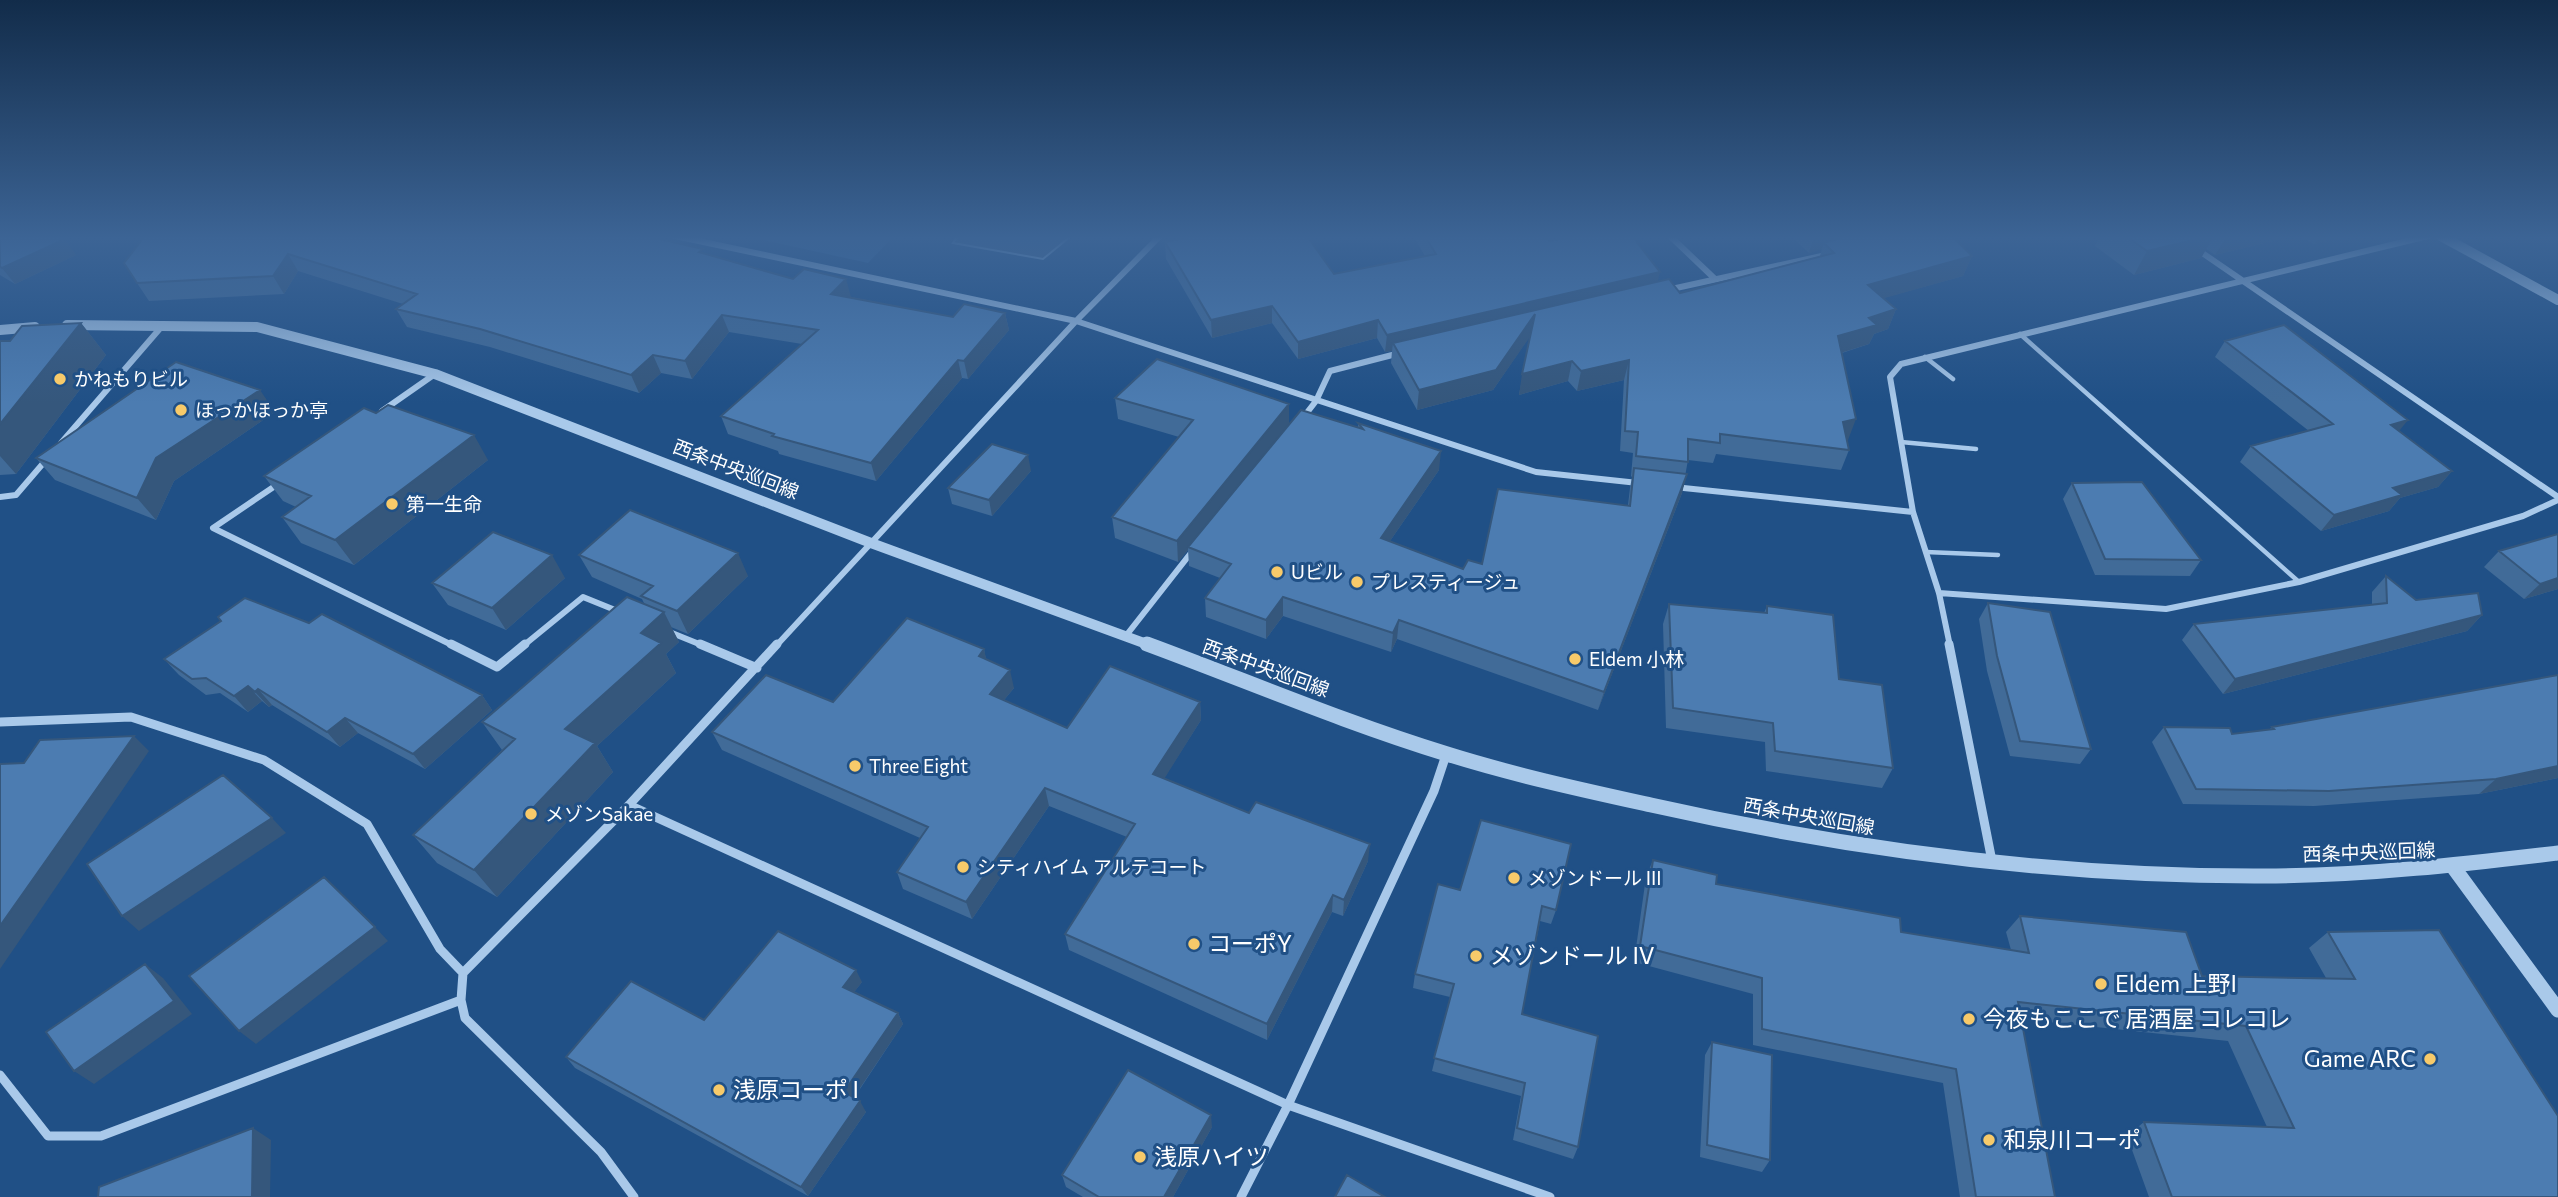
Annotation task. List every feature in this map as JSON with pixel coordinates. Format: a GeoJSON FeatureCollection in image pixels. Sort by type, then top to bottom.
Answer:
{"type":"FeatureCollection","features":[{"type":"Feature","properties":{"kind":"street"},"geometry":{"type":"LineString","coordinates":[[939,292],[1076,321],[1536,472],[1644,484]]}},
{"type":"Feature","properties":{"kind":"street"},"geometry":{"type":"LineString","coordinates":[[634,1197],[601,1152],[465,1018],[461,1000],[463,973],[629,805],[1105,292]]}},
{"type":"Feature","properties":{"kind":"street"},"geometry":{"type":"LineString","coordinates":[[1993,865],[1938,593],[1913,512],[1890,377],[1901,363],[2189,292]]}},
{"type":"Feature","properties":{"kind":"street"},"geometry":{"type":"LineString","coordinates":[[1938,593],[2166,609],[2299,582],[2523,516],[2558,499],[2260,292]]}},
{"type":"Feature","properties":{"kind":"street"},"geometry":{"type":"LineString","coordinates":[[59,445],[163,324]]}},
{"type":"Feature","properties":{"kind":"street","name":"西条中央巡回線"},"geometry":{"type":"LineString","coordinates":[[0,330],[163,324],[257,327],[327,343],[435,374],[871,543],[1446,754],[1525,776],[1805,838],[1993,865],[2202,876],[2454,868],[2558,853]]}},
{"type":"Feature","properties":{"kind":"street"},"geometry":{"type":"LineString","coordinates":[[1299,422],[1316,401],[1330,371],[1408,351]]}},
{"type":"Feature","properties":{"kind":"street"},"geometry":{"type":"LineString","coordinates":[[379,413],[435,374]]}},
{"type":"Feature","properties":{"kind":"street"},"geometry":{"type":"LineString","coordinates":[[0,497],[16,495],[50,455]]}},
{"type":"Feature","properties":{"kind":"street"},"geometry":{"type":"LineString","coordinates":[[291,475],[213,528],[497,667],[583,597],[633,618]]}},
{"type":"Feature","properties":{"kind":"street"},"geometry":{"type":"LineString","coordinates":[[1671,486],[1913,512]]}},
{"type":"Feature","properties":{"kind":"street"},"geometry":{"type":"LineString","coordinates":[[1125,637],[1197,546]]}},
{"type":"Feature","properties":{"kind":"street"},"geometry":{"type":"LineString","coordinates":[[657,628],[757,668]]}},
{"type":"Feature","properties":{"kind":"street"},"geometry":{"type":"LineString","coordinates":[[0,722],[131,717],[264,760],[367,824],[440,949],[463,973]]}},
{"type":"Feature","properties":{"kind":"street"},"geometry":{"type":"LineString","coordinates":[[1241,1197],[1288,1105],[1434,791],[1446,754]]}},
{"type":"Feature","properties":{"kind":"street"},"geometry":{"type":"LineString","coordinates":[[629,805],[1288,1105],[1550,1197]]}},
{"type":"Feature","properties":{"kind":"street"},"geometry":{"type":"LineString","coordinates":[[2454,868],[2558,1010]]}},
{"type":"Feature","properties":{"kind":"street"},"geometry":{"type":"LineString","coordinates":[[0,1074],[48,1136],[101,1136],[461,1000]]}},
{"type":"Feature","properties":{"kind":"lane"},"geometry":{"type":"LineString","coordinates":[[2020,334],[2299,582]]}},
{"type":"Feature","properties":{"kind":"lane"},"geometry":{"type":"LineString","coordinates":[[1925,358],[1953,379]]}},
{"type":"Feature","properties":{"kind":"lane"},"geometry":{"type":"LineString","coordinates":[[1900,442],[1976,449]]}},
{"type":"Feature","properties":{"kind":"lane"},"geometry":{"type":"LineString","coordinates":[[1926,552],[1998,555]]}},
{"type":"Feature","properties":{"kind":"building"},"geometry":{"type":"Polygon","coordinates":[[[410,292],[833,292],[831,294],[953,317],[964,304],[1005,313],[964,361],[958,360],[871,463],[772,436],[774,434],[721,416],[818,330],[722,315],[685,361],[653,355],[631,375],[480,329],[396,309],[417,294],[410,292]]]}},
{"type":"Feature","properties":{"kind":"building"},"geometry":{"type":"Polygon","coordinates":[[[1194,292],[1574,292],[1387,335],[1378,320],[1298,342],[1272,306],[1211,320],[1194,292]]]}},
{"type":"Feature","properties":{"kind":"building"},"geometry":{"type":"Polygon","coordinates":[[[1614,292],[1876,292],[1896,309],[1869,318],[1877,325],[1838,336],[1856,419],[1843,422],[1849,450],[1720,434],[1720,443],[1688,439],[1688,462],[1636,456],[1638,432],[1625,431],[1629,360],[1581,371],[1572,361],[1522,374],[1535,314],[1496,370],[1419,390],[1393,343],[1614,292]]]}},
{"type":"Feature","properties":{"kind":"building"},"geometry":{"type":"Polygon","coordinates":[[[81,323],[0,424],[0,341],[10,341],[22,326],[81,323]]]}},
{"type":"Feature","properties":{"kind":"building"},"geometry":{"type":"Polygon","coordinates":[[[2284,325],[2408,420],[2391,425],[2452,471],[2393,488],[2402,495],[2334,515],[2251,446],[2333,424],[2225,341],[2284,325]]]}},
{"type":"Feature","properties":{"kind":"building"},"geometry":{"type":"Polygon","coordinates":[[[1157,359],[1289,404],[1177,541],[1112,517],[1193,420],[1115,398],[1157,359]]]}},
{"type":"Feature","properties":{"kind":"building"},"geometry":{"type":"Polygon","coordinates":[[[176,362],[260,390],[156,458],[137,498],[36,458],[176,362]]]}},
{"type":"Feature","properties":{"kind":"building"},"geometry":{"type":"Polygon","coordinates":[[[388,405],[474,435],[335,540],[282,517],[311,496],[264,476],[364,408],[376,413],[388,405]]]}},
{"type":"Feature","properties":{"kind":"building"},"geometry":{"type":"Polygon","coordinates":[[[1301,410],[1363,429],[1358,423],[1441,451],[1381,538],[1463,569],[1468,560],[1482,564],[1498,489],[1630,506],[1634,468],[1687,474],[1604,692],[1399,620],[1393,633],[1283,597],[1266,620],[1205,598],[1231,564],[1188,547],[1301,410]]]}},
{"type":"Feature","properties":{"kind":"building"},"geometry":{"type":"Polygon","coordinates":[[[992,444],[1028,455],[989,500],[948,488],[992,444]]]}},
{"type":"Feature","properties":{"kind":"building"},"geometry":{"type":"Polygon","coordinates":[[[2142,482],[2201,560],[2105,559],[2072,483],[2142,482]]]}},
{"type":"Feature","properties":{"kind":"building"},"geometry":{"type":"Polygon","coordinates":[[[630,510],[738,553],[677,611],[641,596],[653,586],[579,555],[630,510]]]}},
{"type":"Feature","properties":{"kind":"building"},"geometry":{"type":"Polygon","coordinates":[[[493,532],[552,555],[492,608],[432,583],[493,532]]]}},
{"type":"Feature","properties":{"kind":"building"},"geometry":{"type":"Polygon","coordinates":[[[2558,534],[2558,578],[2540,584],[2499,551],[2558,534]]]}},
{"type":"Feature","properties":{"kind":"building"},"geometry":{"type":"Polygon","coordinates":[[[2386,576],[2416,600],[2478,593],[2482,615],[2235,679],[2194,624],[2387,603],[2386,576]]]}},
{"type":"Feature","properties":{"kind":"building"},"geometry":{"type":"Polygon","coordinates":[[[627,597],[664,612],[641,633],[661,643],[565,729],[595,743],[474,870],[413,835],[515,739],[482,722],[627,597]]]}},
{"type":"Feature","properties":{"kind":"building"},"geometry":{"type":"Polygon","coordinates":[[[245,598],[309,623],[322,614],[482,695],[413,754],[345,718],[327,732],[258,689],[255,692],[248,686],[234,696],[206,678],[192,679],[164,659],[221,621],[218,617],[245,598]]]}},
{"type":"Feature","properties":{"kind":"building"},"geometry":{"type":"Polygon","coordinates":[[[1988,603],[2050,612],[2091,749],[2020,741],[1997,656],[1988,603]]]}},
{"type":"Feature","properties":{"kind":"building"},"geometry":{"type":"Polygon","coordinates":[[[1669,604],[1767,613],[1767,606],[1833,615],[1839,679],[1882,685],[1893,768],[1775,751],[1773,723],[1673,708],[1669,604]]]}},
{"type":"Feature","properties":{"kind":"building"},"geometry":{"type":"Polygon","coordinates":[[[907,618],[984,649],[979,656],[1010,670],[990,694],[1067,728],[1110,666],[1200,702],[1153,774],[1249,813],[1256,802],[1370,844],[1344,900],[1333,895],[1267,1024],[1065,934],[1135,824],[1045,788],[966,902],[897,872],[928,827],[712,732],[766,675],[833,702],[907,618]]]}},
{"type":"Feature","properties":{"kind":"building"},"geometry":{"type":"Polygon","coordinates":[[[2558,675],[2558,766],[2496,779],[2329,791],[2196,789],[2164,727],[2230,728],[2232,734],[2274,729],[2272,727],[2558,675]]]}},
{"type":"Feature","properties":{"kind":"building"},"geometry":{"type":"Polygon","coordinates":[[[134,736],[0,926],[0,764],[24,763],[40,740],[134,736]]]}},
{"type":"Feature","properties":{"kind":"building"},"geometry":{"type":"Polygon","coordinates":[[[223,775],[272,818],[122,916],[87,864],[223,775]]]}},
{"type":"Feature","properties":{"kind":"building"},"geometry":{"type":"Polygon","coordinates":[[[1481,820],[1571,844],[1556,910],[1542,906],[1522,1014],[1598,1036],[1578,1147],[1517,1128],[1525,1083],[1434,1058],[1454,984],[1415,974],[1438,884],[1460,890],[1481,820]]]}},
{"type":"Feature","properties":{"kind":"building"},"geometry":{"type":"Polygon","coordinates":[[[1653,860],[1717,875],[1716,884],[1900,918],[1901,932],[2029,953],[2020,916],[2186,932],[2202,976],[2355,979],[2328,932],[2439,930],[2558,1116],[2558,1197],[2172,1197],[2144,1122],[2294,1128],[2246,1026],[2018,1002],[2055,1197],[1976,1197],[1956,1069],[1762,1029],[1762,978],[1640,946],[1653,860]]]}},
{"type":"Feature","properties":{"kind":"building"},"geometry":{"type":"Polygon","coordinates":[[[324,877],[375,927],[239,1031],[189,976],[324,877]]]}},
{"type":"Feature","properties":{"kind":"building"},"geometry":{"type":"Polygon","coordinates":[[[778,931],[856,970],[843,987],[898,1013],[844,1092],[860,1101],[801,1187],[566,1057],[631,981],[704,1020],[778,931]]]}},
{"type":"Feature","properties":{"kind":"building"},"geometry":{"type":"Polygon","coordinates":[[[145,964],[174,1001],[74,1071],[46,1032],[145,964]]]}},
{"type":"Feature","properties":{"kind":"building"},"geometry":{"type":"Polygon","coordinates":[[[1712,1042],[1772,1055],[1770,1160],[1707,1145],[1712,1042]]]}},
{"type":"Feature","properties":{"kind":"building","name":"浅原ハイツ"},"geometry":{"type":"Polygon","coordinates":[[[1128,1070],[1211,1115],[1164,1197],[1099,1197],[1062,1175],[1128,1070]]]}},
{"type":"Feature","properties":{"kind":"building"},"geometry":{"type":"Polygon","coordinates":[[[253,1128],[252,1197],[98,1197],[99,1187],[253,1128]]]}},
{"type":"Feature","properties":{"kind":"building"},"geometry":{"type":"Polygon","coordinates":[[[1347,1175],[1385,1197],[1335,1197],[1347,1175]]]}},
{"type":"Feature","properties":{"kind":"place","name":"かねもりビル"},"geometry":{"type":"Point","coordinates":[60,379]}},
{"type":"Feature","properties":{"kind":"place","name":"ほっかほっか亭"},"geometry":{"type":"Point","coordinates":[181,410]}},
{"type":"Feature","properties":{"kind":"place","name":"第一生命"},"geometry":{"type":"Point","coordinates":[392,504]}},
{"type":"Feature","properties":{"kind":"place","name":"Uビル"},"geometry":{"type":"Point","coordinates":[1277,572]}},
{"type":"Feature","properties":{"kind":"place","name":"プレスティージュ"},"geometry":{"type":"Point","coordinates":[1357,582]}},
{"type":"Feature","properties":{"kind":"place","name":"Eldem 小林"},"geometry":{"type":"Point","coordinates":[1575,659]}},
{"type":"Feature","properties":{"kind":"place","name":"Three Eight"},"geometry":{"type":"Point","coordinates":[855,766]}},
{"type":"Feature","properties":{"kind":"place","name":"メゾンSakae"},"geometry":{"type":"Point","coordinates":[531,814]}},
{"type":"Feature","properties":{"kind":"place","name":"シティハイム アルテコート"},"geometry":{"type":"Point","coordinates":[963,867]}},
{"type":"Feature","properties":{"kind":"place","name":"メゾンドール III"},"geometry":{"type":"Point","coordinates":[1514,878]}},
{"type":"Feature","properties":{"kind":"place","name":"コーポY"},"geometry":{"type":"Point","coordinates":[1194,944]}},
{"type":"Feature","properties":{"kind":"place","name":"メゾンドール IV"},"geometry":{"type":"Point","coordinates":[1476,956]}},
{"type":"Feature","properties":{"kind":"place","name":"Eldem 上野I"},"geometry":{"type":"Point","coordinates":[2101,984]}},
{"type":"Feature","properties":{"kind":"place","name":"今夜もここで 居酒屋 コレコレ"},"geometry":{"type":"Point","coordinates":[1969,1019]}},
{"type":"Feature","properties":{"kind":"place","name":"Game ARC"},"geometry":{"type":"Point","coordinates":[2430,1059]}},
{"type":"Feature","properties":{"kind":"place","name":"浅原コーポ I"},"geometry":{"type":"Point","coordinates":[719,1090]}},
{"type":"Feature","properties":{"kind":"place","name":"和泉川コーポ"},"geometry":{"type":"Point","coordinates":[1989,1140]}},
{"type":"Feature","properties":{"kind":"place","name":"浅原ハイツ"},"geometry":{"type":"Point","coordinates":[1140,1157]}}]}
